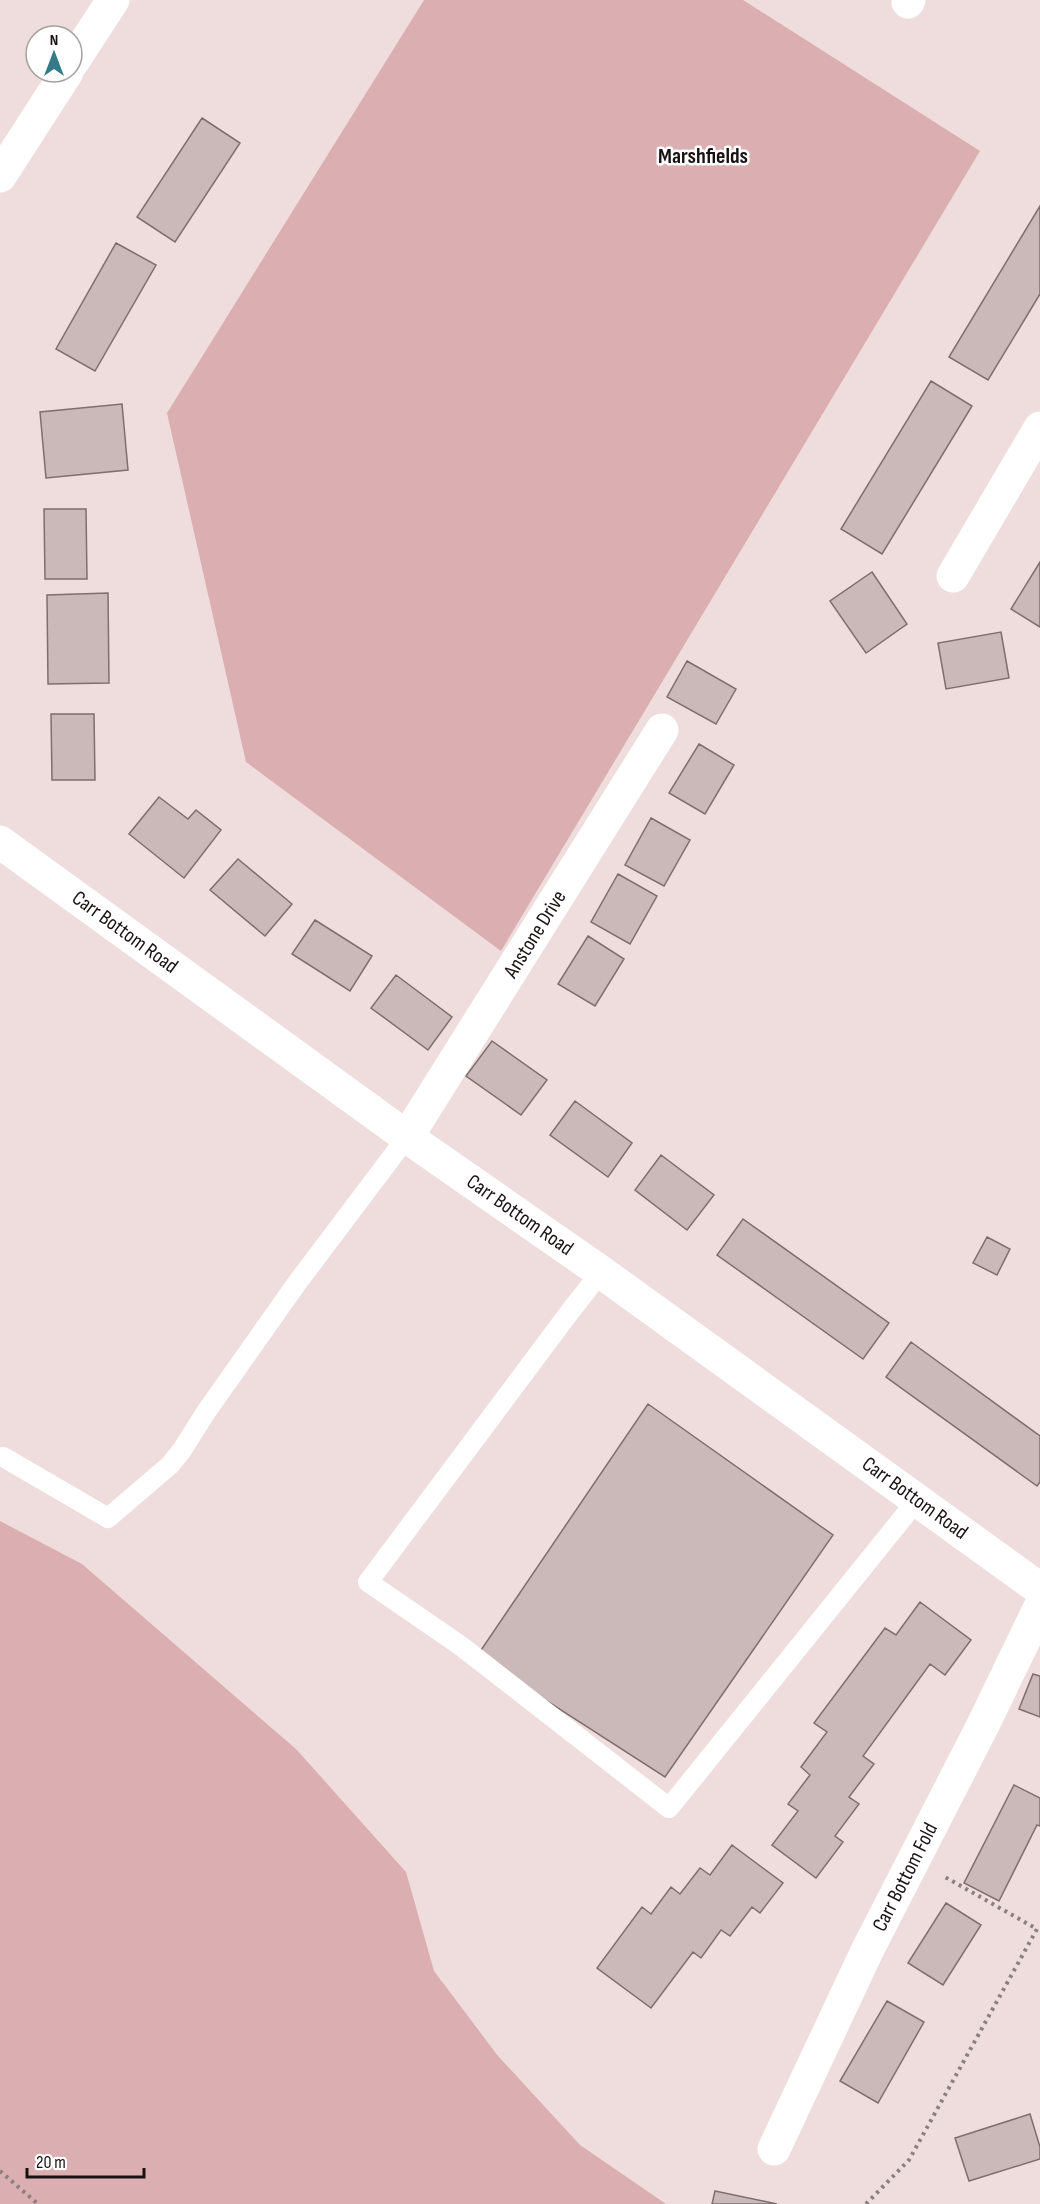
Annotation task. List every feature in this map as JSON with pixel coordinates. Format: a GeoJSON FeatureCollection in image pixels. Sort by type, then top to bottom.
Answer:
{"type":"FeatureCollection","features":[{"type":"Feature","properties":{"kind":"street"},"geometry":{"type":"LineString","coordinates":[[84,45],[113,0]]}},
{"type":"Feature","properties":{"kind":"street"},"geometry":{"type":"LineString","coordinates":[[0,176],[59,84]]}},
{"type":"Feature","properties":{"kind":"street"},"geometry":{"type":"LineString","coordinates":[[953,576],[1040,428]]}},
{"type":"Feature","properties":{"kind":"street","name":"Anstone Drive"},"geometry":{"type":"LineString","coordinates":[[407,1137],[662,730]]}},
{"type":"Feature","properties":{"kind":"street","name":"Carr Bottom Road"},"geometry":{"type":"LineString","coordinates":[[0,842],[407,1137],[601,1272],[1040,1588]]}},
{"type":"Feature","properties":{"kind":"street","name":"Carr Bottom Fold"},"geometry":{"type":"LineString","coordinates":[[774,2149],[914,1859],[1040,1607]]}},
{"type":"Feature","properties":{"kind":"lane"},"geometry":{"type":"LineString","coordinates":[[3,1457],[108,1518],[170,1464],[182,1450],[297,1283],[407,1137]]}},
{"type":"Feature","properties":{"kind":"lane"},"geometry":{"type":"LineString","coordinates":[[601,1272],[564,1318],[368,1582],[461,1646],[669,1808],[918,1499]]}},
{"type":"Feature","properties":{"kind":"path"},"geometry":{"type":"LineString","coordinates":[[866,2204],[909,2160],[1036,1929],[914,1859]]}},
{"type":"Feature","properties":{"kind":"path"},"geometry":{"type":"LineString","coordinates":[[0,2170],[38,2204]]}},
{"type":"Feature","properties":{"kind":"shaded area"},"geometry":{"type":"Polygon","coordinates":[[[424,0],[743,0],[980,151],[501,951],[246,762],[167,413],[424,0]]]}},
{"type":"Feature","properties":{"kind":"shaded area"},"geometry":{"type":"Polygon","coordinates":[[[0,1521],[82,1564],[296,1749],[406,1872],[434,1971],[498,2056],[580,2145],[666,2204],[0,2204],[0,1521]]]}},
{"type":"Feature","properties":{"kind":"building"},"geometry":{"type":"Polygon","coordinates":[[[202,118],[240,143],[175,242],[137,217],[202,118]]]}},
{"type":"Feature","properties":{"kind":"building"},"geometry":{"type":"Polygon","coordinates":[[[1040,206],[1040,294],[988,380],[949,357],[1040,206]]]}},
{"type":"Feature","properties":{"kind":"building"},"geometry":{"type":"Polygon","coordinates":[[[116,243],[156,265],[95,371],[56,349],[116,243]]]}},
{"type":"Feature","properties":{"kind":"building"},"geometry":{"type":"Polygon","coordinates":[[[931,381],[972,406],[882,554],[841,529],[931,381]]]}},
{"type":"Feature","properties":{"kind":"building"},"geometry":{"type":"Polygon","coordinates":[[[122,404],[128,470],[46,478],[40,412],[122,404]]]}},
{"type":"Feature","properties":{"kind":"building"},"geometry":{"type":"Polygon","coordinates":[[[44,509],[86,509],[87,579],[45,579],[44,509]]]}},
{"type":"Feature","properties":{"kind":"building"},"geometry":{"type":"Polygon","coordinates":[[[1040,562],[1040,627],[1011,609],[1040,562]]]}},
{"type":"Feature","properties":{"kind":"building"},"geometry":{"type":"Polygon","coordinates":[[[872,572],[907,624],[866,653],[830,601],[872,572]]]}},
{"type":"Feature","properties":{"kind":"building"},"geometry":{"type":"Polygon","coordinates":[[[108,593],[109,683],[48,684],[47,595],[108,593]]]}},
{"type":"Feature","properties":{"kind":"building"},"geometry":{"type":"Polygon","coordinates":[[[1001,632],[1009,678],[946,689],[938,643],[1001,632]]]}},
{"type":"Feature","properties":{"kind":"building"},"geometry":{"type":"Polygon","coordinates":[[[687,661],[736,689],[716,724],[667,697],[687,661]]]}},
{"type":"Feature","properties":{"kind":"building"},"geometry":{"type":"Polygon","coordinates":[[[51,714],[94,714],[95,780],[52,780],[51,714]]]}},
{"type":"Feature","properties":{"kind":"building"},"geometry":{"type":"Polygon","coordinates":[[[699,744],[734,765],[705,814],[669,793],[699,744]]]}},
{"type":"Feature","properties":{"kind":"building"},"geometry":{"type":"Polygon","coordinates":[[[159,797],[188,819],[196,810],[221,830],[184,878],[129,834],[159,797]]]}},
{"type":"Feature","properties":{"kind":"building"},"geometry":{"type":"Polygon","coordinates":[[[651,818],[690,840],[664,886],[625,865],[651,818]]]}},
{"type":"Feature","properties":{"kind":"building"},"geometry":{"type":"Polygon","coordinates":[[[238,859],[292,904],[265,936],[210,890],[238,859]]]}},
{"type":"Feature","properties":{"kind":"building"},"geometry":{"type":"Polygon","coordinates":[[[618,874],[657,896],[630,944],[591,922],[618,874]]]}},
{"type":"Feature","properties":{"kind":"building"},"geometry":{"type":"Polygon","coordinates":[[[315,920],[372,956],[350,991],[292,954],[315,920]]]}},
{"type":"Feature","properties":{"kind":"building"},"geometry":{"type":"Polygon","coordinates":[[[588,936],[624,959],[595,1006],[558,984],[588,936]]]}},
{"type":"Feature","properties":{"kind":"building"},"geometry":{"type":"Polygon","coordinates":[[[396,975],[452,1017],[428,1050],[371,1008],[396,975]]]}},
{"type":"Feature","properties":{"kind":"building"},"geometry":{"type":"Polygon","coordinates":[[[492,1041],[547,1080],[521,1115],[466,1076],[492,1041]]]}},
{"type":"Feature","properties":{"kind":"building"},"geometry":{"type":"Polygon","coordinates":[[[575,1101],[632,1143],[608,1177],[550,1135],[575,1101]]]}},
{"type":"Feature","properties":{"kind":"building"},"geometry":{"type":"Polygon","coordinates":[[[661,1155],[714,1195],[687,1230],[635,1190],[661,1155]]]}},
{"type":"Feature","properties":{"kind":"building"},"geometry":{"type":"Polygon","coordinates":[[[743,1219],[889,1323],[863,1359],[717,1255],[743,1219]]]}},
{"type":"Feature","properties":{"kind":"building"},"geometry":{"type":"Polygon","coordinates":[[[987,1237],[1010,1249],[997,1275],[973,1263],[987,1237]]]}},
{"type":"Feature","properties":{"kind":"building"},"geometry":{"type":"Polygon","coordinates":[[[911,1342],[1040,1436],[1040,1482],[1037,1486],[886,1377],[911,1342]]]}},
{"type":"Feature","properties":{"kind":"building"},"geometry":{"type":"Polygon","coordinates":[[[648,1404],[833,1535],[665,1777],[477,1656],[648,1404]]]}},
{"type":"Feature","properties":{"kind":"building"},"geometry":{"type":"Polygon","coordinates":[[[920,1602],[971,1640],[945,1675],[930,1664],[863,1756],[874,1764],[849,1797],[859,1804],[835,1836],[843,1842],[816,1878],[772,1845],[798,1811],[788,1804],[810,1775],[801,1767],[827,1732],[814,1723],[885,1628],[896,1635],[920,1602]]]}},
{"type":"Feature","properties":{"kind":"building"},"geometry":{"type":"Polygon","coordinates":[[[1033,1674],[1040,1676],[1040,1717],[1019,1709],[1033,1674]]]}},
{"type":"Feature","properties":{"kind":"building"},"geometry":{"type":"Polygon","coordinates":[[[1014,1785],[1040,1798],[1040,1826],[1037,1825],[999,1901],[964,1883],[1014,1785]]]}},
{"type":"Feature","properties":{"kind":"building"},"geometry":{"type":"Polygon","coordinates":[[[732,1845],[783,1883],[760,1913],[752,1907],[730,1936],[721,1930],[701,1958],[693,1952],[651,2008],[597,1968],[642,1907],[651,1914],[671,1887],[680,1894],[700,1868],[710,1875],[732,1845]]]}},
{"type":"Feature","properties":{"kind":"building"},"geometry":{"type":"Polygon","coordinates":[[[946,1903],[981,1925],[943,1985],[908,1963],[946,1903]]]}},
{"type":"Feature","properties":{"kind":"building"},"geometry":{"type":"Polygon","coordinates":[[[887,2001],[924,2022],[878,2103],[840,2081],[887,2001]]]}},
{"type":"Feature","properties":{"kind":"building"},"geometry":{"type":"Polygon","coordinates":[[[1030,2114],[1040,2147],[1040,2159],[969,2181],[955,2138],[1030,2114]]]}},
{"type":"Feature","properties":{"kind":"building"},"geometry":{"type":"Polygon","coordinates":[[[715,2191],[777,2204],[712,2204],[715,2191]]]}},
{"type":"Feature","properties":{"kind":"district","name":"Marshfields"},"geometry":{"type":"Point","coordinates":[703,156]}}]}
